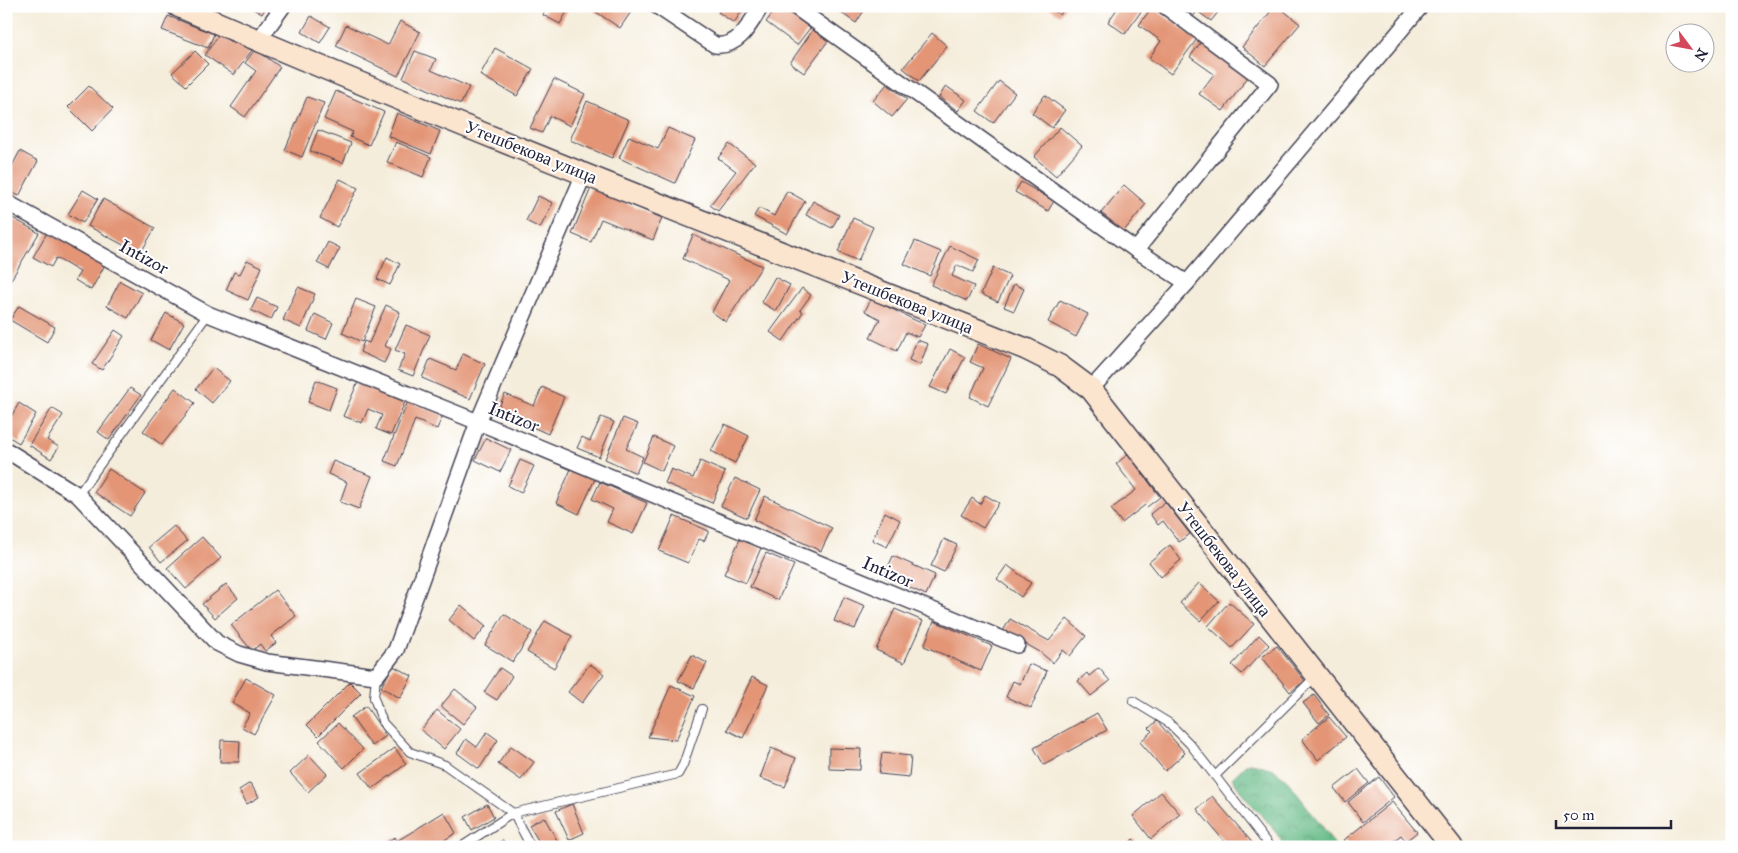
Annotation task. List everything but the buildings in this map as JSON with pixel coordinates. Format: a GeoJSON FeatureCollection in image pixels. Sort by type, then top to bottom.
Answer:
{"type":"FeatureCollection","features":[{"type":"Feature","properties":{"kind":"main road","name":"Утешбекова улица"},"geometry":{"type":"LineString","coordinates":[[178,6],[584,174],[1026,349],[1060,366],[1091,389],[1452,847]]}},
{"type":"Feature","properties":{"kind":"street"},"geometry":{"type":"LineString","coordinates":[[258,40],[283,6]]}},
{"type":"Feature","properties":{"kind":"street"},"geometry":{"type":"LineString","coordinates":[[657,6],[715,45],[725,46],[737,41],[761,6]]}},
{"type":"Feature","properties":{"kind":"street"},"geometry":{"type":"LineString","coordinates":[[794,6],[1136,250],[1187,283]]}},
{"type":"Feature","properties":{"kind":"street"},"geometry":{"type":"LineString","coordinates":[[1136,250],[1270,84],[1165,6]]}},
{"type":"Feature","properties":{"kind":"street"},"geometry":{"type":"LineString","coordinates":[[1091,389],[1187,283],[1421,6]]}},
{"type":"Feature","properties":{"kind":"street"},"geometry":{"type":"LineString","coordinates":[[6,450],[78,495],[217,642],[239,654],[267,662],[376,676],[396,650],[478,422],[584,174]]}},
{"type":"Feature","properties":{"kind":"street","name":"Intizor"},"geometry":{"type":"LineString","coordinates":[[6,202],[208,314],[478,422],[1017,645]]}},
{"type":"Feature","properties":{"kind":"lane"},"geometry":{"type":"LineString","coordinates":[[78,495],[208,314]]}},
{"type":"Feature","properties":{"kind":"lane"},"geometry":{"type":"LineString","coordinates":[[376,676],[374,698],[383,723],[410,752],[446,765],[512,813],[531,847]]}},
{"type":"Feature","properties":{"kind":"lane"},"geometry":{"type":"LineString","coordinates":[[1214,776],[1316,676]]}},
{"type":"Feature","properties":{"kind":"lane"},"geometry":{"type":"LineString","coordinates":[[1133,701],[1169,723],[1190,744],[1270,847]]}},
{"type":"Feature","properties":{"kind":"lane"},"geometry":{"type":"LineString","coordinates":[[461,847],[512,813],[678,774],[702,709]]}},
{"type":"Feature","properties":{"kind":"green space"},"geometry":{"type":"Polygon","coordinates":[[[1248,763],[1273,769],[1285,778],[1336,847],[1285,847],[1280,838],[1244,796],[1232,778],[1248,763]]]}}]}
